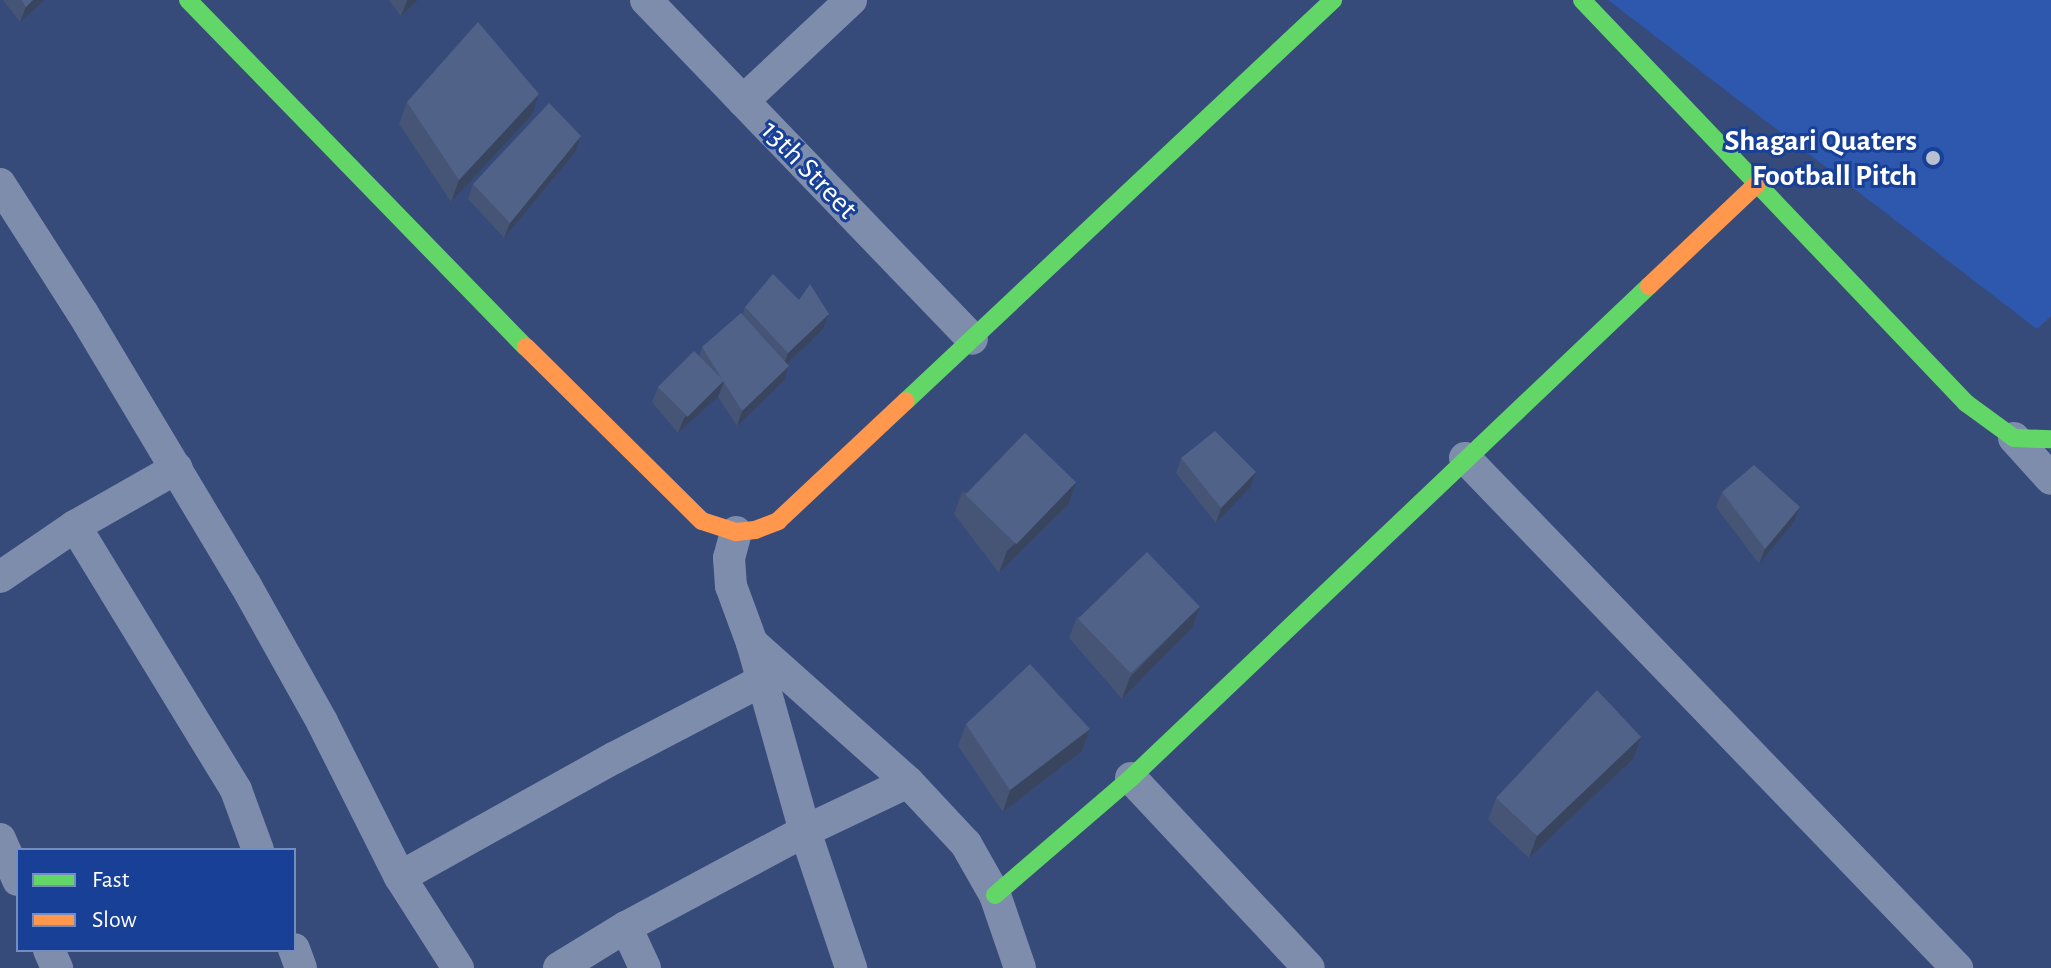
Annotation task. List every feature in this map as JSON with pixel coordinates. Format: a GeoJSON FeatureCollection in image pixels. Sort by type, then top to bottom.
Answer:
{"type":"FeatureCollection","features":[{"type":"Feature","properties":{"kind":"street"},"geometry":{"type":"LineString","coordinates":[[188,0],[484,305],[702,521],[736,532],[778,521],[1333,0]]}},
{"type":"Feature","properties":{"kind":"street","name":"13th Street"},"geometry":{"type":"LineString","coordinates":[[646,0],[972,339]]}},
{"type":"Feature","properties":{"kind":"street"},"geometry":{"type":"LineString","coordinates":[[743,101],[851,0]]}},
{"type":"Feature","properties":{"kind":"street"},"geometry":{"type":"LineString","coordinates":[[1582,0],[1966,403],[2014,438],[2051,479]]}},
{"type":"Feature","properties":{"kind":"street"},"geometry":{"type":"LineString","coordinates":[[0,184],[177,468],[322,722],[400,877],[458,968]]}},
{"type":"Feature","properties":{"kind":"street"},"geometry":{"type":"LineString","coordinates":[[995,895],[1131,778],[1757,184]]}},
{"type":"Feature","properties":{"kind":"street"},"geometry":{"type":"LineString","coordinates":[[2014,438],[2051,439]]}},
{"type":"Feature","properties":{"kind":"street"},"geometry":{"type":"LineString","coordinates":[[1465,458],[1957,968]]}},
{"type":"Feature","properties":{"kind":"street"},"geometry":{"type":"LineString","coordinates":[[0,577],[75,526],[177,468]]}},
{"type":"Feature","properties":{"kind":"street"},"geometry":{"type":"LineString","coordinates":[[75,526],[236,790],[257,848]]}},
{"type":"Feature","properties":{"kind":"street"},"geometry":{"type":"LineString","coordinates":[[736,532],[729,558],[731,586],[752,643],[805,831],[851,968]]}},
{"type":"Feature","properties":{"kind":"street"},"geometry":{"type":"LineString","coordinates":[[752,643],[908,782],[966,844],[995,895],[1020,968]]}},
{"type":"Feature","properties":{"kind":"street"},"geometry":{"type":"LineString","coordinates":[[400,877],[614,758],[761,681]]}},
{"type":"Feature","properties":{"kind":"street"},"geometry":{"type":"LineString","coordinates":[[1131,778],[1309,968]]}},
{"type":"Feature","properties":{"kind":"street"},"geometry":{"type":"LineString","coordinates":[[559,968],[626,927],[805,831],[908,782]]}},
{"type":"Feature","properties":{"kind":"street"},"geometry":{"type":"LineString","coordinates":[[0,839],[16,875]]}},
{"type":"Feature","properties":{"kind":"street"},"geometry":{"type":"LineString","coordinates":[[626,927],[645,968]]}},
{"type":"Feature","properties":{"kind":"shaded area","name":"Shagari Quaters Football Pitch"},"geometry":{"type":"Polygon","coordinates":[[[1608,0],[2051,0],[2051,316],[2037,329],[1608,0]]]}},
{"type":"Feature","properties":{"kind":"building"},"geometry":{"type":"Polygon","coordinates":[[[21,0],[33,0],[26,7],[21,0]]]}},
{"type":"Feature","properties":{"kind":"building"},"geometry":{"type":"Polygon","coordinates":[[[478,22],[539,94],[459,180],[407,102],[478,22]]]}},
{"type":"Feature","properties":{"kind":"building"},"geometry":{"type":"Polygon","coordinates":[[[549,103],[581,136],[510,223],[473,184],[549,103]]]}},
{"type":"Feature","properties":{"kind":"building"},"geometry":{"type":"Polygon","coordinates":[[[773,274],[799,300],[810,284],[829,314],[788,353],[745,307],[773,274]]]}},
{"type":"Feature","properties":{"kind":"building"},"geometry":{"type":"Polygon","coordinates":[[[741,313],[789,366],[742,411],[702,347],[741,313]]]}},
{"type":"Feature","properties":{"kind":"building"},"geometry":{"type":"Polygon","coordinates":[[[694,351],[724,381],[688,417],[658,387],[694,351]]]}},
{"type":"Feature","properties":{"kind":"building"},"geometry":{"type":"Polygon","coordinates":[[[1215,431],[1256,472],[1221,508],[1181,458],[1215,431]]]}},
{"type":"Feature","properties":{"kind":"building"},"geometry":{"type":"Polygon","coordinates":[[[1025,433],[1076,482],[1016,544],[965,495],[1025,433]]]}},
{"type":"Feature","properties":{"kind":"building"},"geometry":{"type":"Polygon","coordinates":[[[1754,465],[1800,507],[1765,549],[1722,492],[1754,465]]]}},
{"type":"Feature","properties":{"kind":"building"},"geometry":{"type":"Polygon","coordinates":[[[1147,552],[1200,607],[1131,673],[1078,619],[1147,552]]]}},
{"type":"Feature","properties":{"kind":"building"},"geometry":{"type":"Polygon","coordinates":[[[1030,664],[1090,729],[1010,790],[966,724],[1030,664]]]}},
{"type":"Feature","properties":{"kind":"building"},"geometry":{"type":"Polygon","coordinates":[[[1597,690],[1641,737],[1537,836],[1496,798],[1597,690]]]}},
{"type":"Feature","properties":{"kind":"traffic: fast"},"geometry":{"type":"LineString","coordinates":[[188,0],[526,347]]}},
{"type":"Feature","properties":{"kind":"traffic: fast"},"geometry":{"type":"LineString","coordinates":[[906,401],[1333,0]]}},
{"type":"Feature","properties":{"kind":"traffic: fast"},"geometry":{"type":"LineString","coordinates":[[1582,0],[1966,403],[2014,438],[2051,439]]}},
{"type":"Feature","properties":{"kind":"traffic: fast"},"geometry":{"type":"LineString","coordinates":[[995,895],[1131,778],[1649,286]]}},
{"type":"Feature","properties":{"kind":"traffic: slow"},"geometry":{"type":"LineString","coordinates":[[1649,286],[1757,184]]}},
{"type":"Feature","properties":{"kind":"traffic: slow"},"geometry":{"type":"LineString","coordinates":[[526,347],[702,521],[736,532],[755,530],[778,521],[906,401]]}},
{"type":"Feature","properties":{"kind":"place","name":"Shagari Quaters Football Pitch"},"geometry":{"type":"Point","coordinates":[1933,158]}}]}
